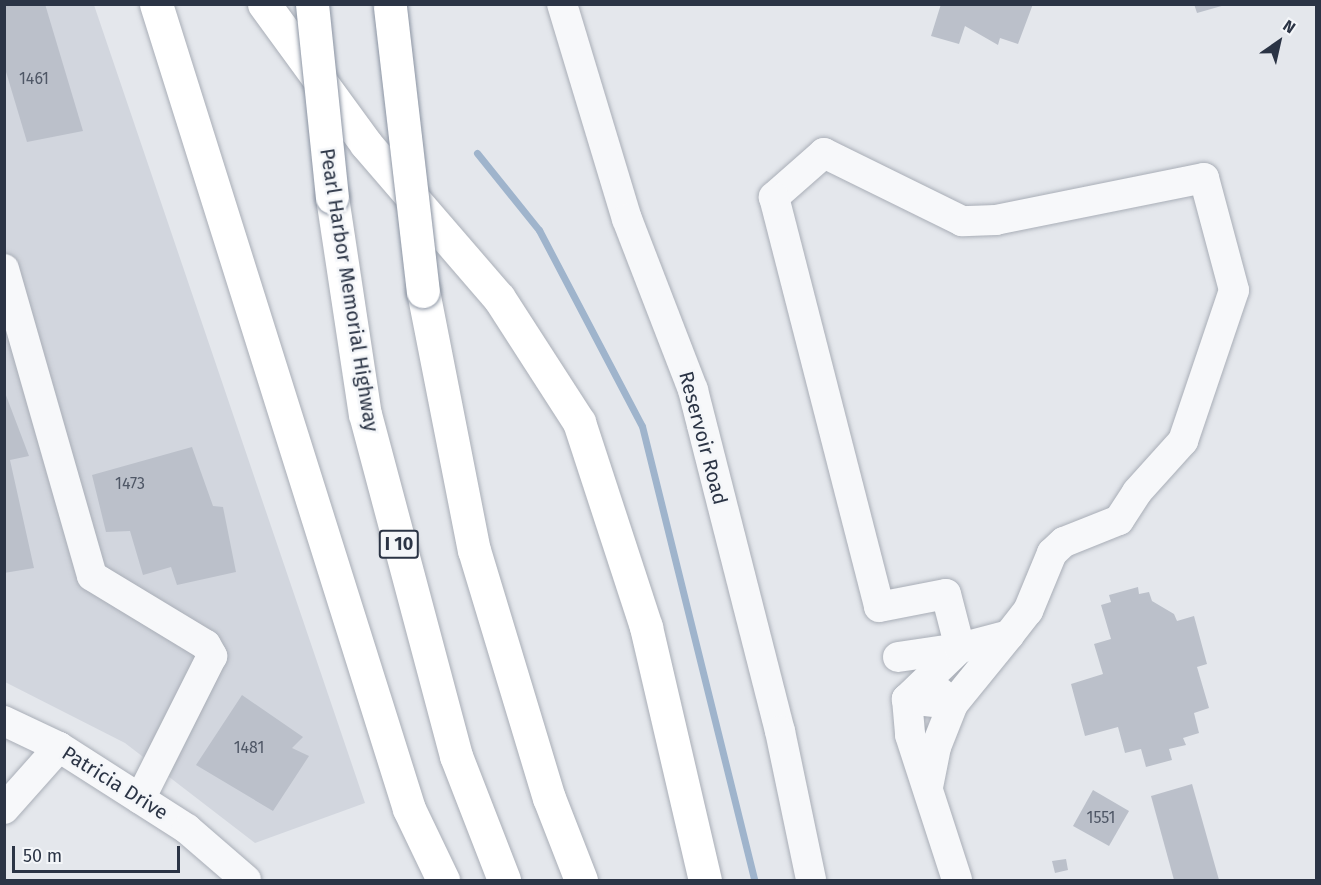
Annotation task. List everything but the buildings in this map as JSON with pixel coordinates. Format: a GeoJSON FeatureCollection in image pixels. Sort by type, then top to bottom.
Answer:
{"type":"FeatureCollection","features":[{"type":"Feature","properties":{"kind":"highway"},"geometry":{"type":"LineString","coordinates":[[156,4],[409,809],[443,880]]}},
{"type":"Feature","properties":{"kind":"highway"},"geometry":{"type":"LineString","coordinates":[[264,4],[366,144],[499,298],[579,422],[646,627],[705,880]]}},
{"type":"Feature","properties":{"kind":"highway","name":"Pearl Harbor Memorial Highway"},"geometry":{"type":"LineString","coordinates":[[312,4],[332,197],[365,414],[456,756],[504,880]]}},
{"type":"Feature","properties":{"kind":"highway"},"geometry":{"type":"LineString","coordinates":[[389,6],[423,291],[474,550],[549,798],[581,880]]}},
{"type":"Feature","properties":{"kind":"street","name":"Reservoir Road"},"geometry":{"type":"LineString","coordinates":[[562,4],[627,219],[693,390],[780,730],[811,880]]}},
{"type":"Feature","properties":{"kind":"street"},"geometry":{"type":"LineString","coordinates":[[927,793],[936,747],[953,704],[1028,611],[1053,553],[1064,542],[1119,520],[1137,492],[1183,441],[1234,290],[1204,178],[996,220],[962,221],[824,153],[774,197],[879,607],[946,594],[960,648]]}},
{"type":"Feature","properties":{"kind":"street"},"geometry":{"type":"LineString","coordinates":[[4,269],[92,576],[206,645],[212,656],[140,799]]}},
{"type":"Feature","properties":{"kind":"street"},"geometry":{"type":"LineString","coordinates":[[957,880],[910,735],[916,690],[898,657],[960,648],[1009,635]]}},
{"type":"Feature","properties":{"kind":"street"},"geometry":{"type":"LineString","coordinates":[[916,690],[960,648]]}},
{"type":"Feature","properties":{"kind":"street"},"geometry":{"type":"LineString","coordinates":[[916,690],[953,704]]}},
{"type":"Feature","properties":{"kind":"street","name":"Patricia Drive"},"geometry":{"type":"LineString","coordinates":[[4,721],[59,747],[187,829],[246,880]]}},
{"type":"Feature","properties":{"kind":"street"},"geometry":{"type":"LineString","coordinates":[[4,809],[59,747]]}},
{"type":"Feature","properties":{"kind":"shaded area"},"geometry":{"type":"Polygon","coordinates":[[[5,5],[94,5],[365,803],[255,843],[125,743],[5,682],[5,5]]]}},
{"type":"Feature","properties":{"kind":"waterway"},"geometry":{"type":"LineString","coordinates":[[477,153],[539,230],[642,426],[754,880]]}}]}
